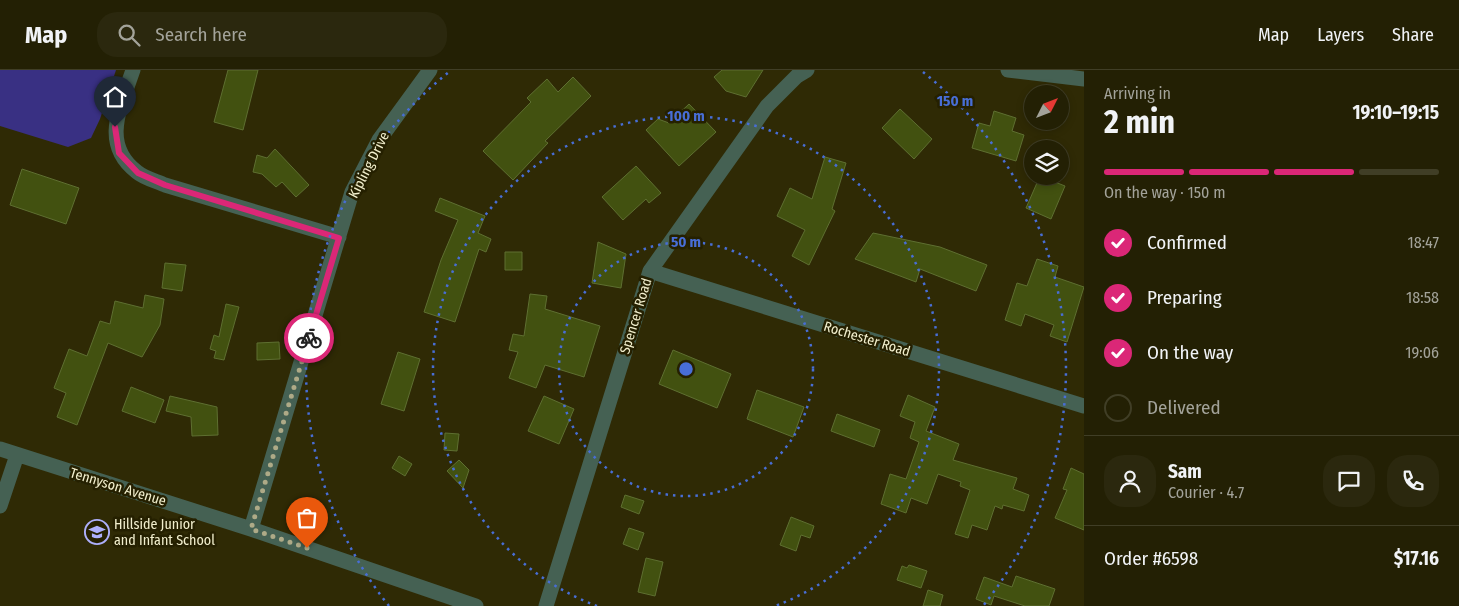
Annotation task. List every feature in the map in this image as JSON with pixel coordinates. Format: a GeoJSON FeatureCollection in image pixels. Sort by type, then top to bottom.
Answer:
{"type":"FeatureCollection","features":[{"type":"Feature","properties":{"kind":"street"},"geometry":{"type":"LineString","coordinates":[[133,70],[115,127],[119,153],[138,173],[165,185],[339,238]]}},
{"type":"Feature","properties":{"kind":"street","name":"Kipling Drive"},"geometry":{"type":"LineString","coordinates":[[251,529],[352,192],[379,140],[430,70]]}},
{"type":"Feature","properties":{"kind":"street","name":"Spencer Road"},"geometry":{"type":"LineString","coordinates":[[546,606],[650,271],[767,106],[797,76],[807,70]]}},
{"type":"Feature","properties":{"kind":"street"},"geometry":{"type":"LineString","coordinates":[[1008,70],[1084,80]]}},
{"type":"Feature","properties":{"kind":"street","name":"Rochester Road"},"geometry":{"type":"LineString","coordinates":[[650,271],[1084,406]]}},
{"type":"Feature","properties":{"kind":"street","name":"Tennyson Avenue"},"geometry":{"type":"LineString","coordinates":[[0,449],[251,529],[476,606]]}},
{"type":"Feature","properties":{"kind":"street"},"geometry":{"type":"LineString","coordinates":[[0,506],[17,455]]}},
{"type":"Feature","properties":{"kind":"shaded area"},"geometry":{"type":"Polygon","coordinates":[[[0,70],[116,70],[100,119],[91,138],[68,147],[0,126],[0,70]]]}},
{"type":"Feature","properties":{"kind":"building"},"geometry":{"type":"Polygon","coordinates":[[[228,70],[258,70],[243,130],[214,122],[228,70]]]}},
{"type":"Feature","properties":{"kind":"building"},"geometry":{"type":"Polygon","coordinates":[[[722,70],[763,70],[746,97],[726,91],[714,77],[722,70]]]}},
{"type":"Feature","properties":{"kind":"building"},"geometry":{"type":"Polygon","coordinates":[[[573,77],[591,96],[545,141],[548,143],[513,180],[483,151],[531,102],[527,98],[547,79],[558,92],[573,77]]]}},
{"type":"Feature","properties":{"kind":"building"},"geometry":{"type":"Polygon","coordinates":[[[689,104],[716,132],[679,166],[646,130],[658,119],[669,123],[689,104]]]}},
{"type":"Feature","properties":{"kind":"building"},"geometry":{"type":"Polygon","coordinates":[[[900,109],[932,139],[914,159],[882,128],[900,109]]]}},
{"type":"Feature","properties":{"kind":"building"},"geometry":{"type":"Polygon","coordinates":[[[994,111],[1016,118],[1012,131],[1024,135],[1016,161],[972,148],[979,123],[990,126],[994,111]]]}},
{"type":"Feature","properties":{"kind":"building"},"geometry":{"type":"Polygon","coordinates":[[[275,149],[309,185],[296,197],[282,182],[276,187],[262,174],[253,172],[257,155],[267,158],[275,149]]]}},
{"type":"Feature","properties":{"kind":"building"},"geometry":{"type":"Polygon","coordinates":[[[825,157],[846,163],[832,209],[835,211],[809,265],[792,256],[805,230],[777,216],[790,188],[812,199],[825,157]]]}},
{"type":"Feature","properties":{"kind":"building"},"geometry":{"type":"Polygon","coordinates":[[[636,166],[661,193],[649,203],[646,199],[623,220],[602,197],[636,166]]]}},
{"type":"Feature","properties":{"kind":"building"},"geometry":{"type":"Polygon","coordinates":[[[22,169],[79,188],[66,224],[10,205],[22,169]]]}},
{"type":"Feature","properties":{"kind":"building"},"geometry":{"type":"Polygon","coordinates":[[[1036,185],[1065,186],[1051,219],[1026,208],[1036,185]]]}},
{"type":"Feature","properties":{"kind":"building"},"geometry":{"type":"Polygon","coordinates":[[[440,198],[485,216],[478,233],[491,239],[486,252],[479,249],[455,322],[424,312],[441,260],[458,220],[435,211],[440,198]]]}},
{"type":"Feature","properties":{"kind":"building"},"geometry":{"type":"Polygon","coordinates":[[[873,233],[940,247],[987,265],[976,291],[920,269],[916,282],[855,259],[873,233]]]}},
{"type":"Feature","properties":{"kind":"building"},"geometry":{"type":"Polygon","coordinates":[[[598,242],[626,254],[621,288],[592,283],[598,242]]]}},
{"type":"Feature","properties":{"kind":"building"},"geometry":{"type":"Polygon","coordinates":[[[505,252],[522,252],[522,270],[505,270],[505,252]]]}},
{"type":"Feature","properties":{"kind":"building"},"geometry":{"type":"Polygon","coordinates":[[[1037,259],[1058,266],[1055,277],[1084,287],[1067,342],[1050,336],[1054,325],[1025,314],[1021,326],[1005,320],[1017,283],[1027,286],[1037,259]]]}},
{"type":"Feature","properties":{"kind":"building"},"geometry":{"type":"Polygon","coordinates":[[[165,263],[186,265],[182,291],[162,288],[165,263]]]}},
{"type":"Feature","properties":{"kind":"building"},"geometry":{"type":"Polygon","coordinates":[[[530,294],[547,296],[545,309],[600,326],[584,377],[545,365],[536,388],[509,378],[518,352],[509,350],[513,334],[524,336],[530,294]]]}},
{"type":"Feature","properties":{"kind":"building"},"geometry":{"type":"Polygon","coordinates":[[[145,295],[164,299],[160,325],[142,357],[108,343],[77,425],[57,417],[66,393],[54,388],[69,349],[87,356],[100,321],[110,324],[115,301],[143,308],[145,295]]]}},
{"type":"Feature","properties":{"kind":"building"},"geometry":{"type":"Polygon","coordinates":[[[226,304],[239,307],[224,360],[214,358],[216,351],[210,349],[214,335],[219,337],[226,304]]]}},
{"type":"Feature","properties":{"kind":"building"},"geometry":{"type":"Polygon","coordinates":[[[279,342],[280,359],[257,360],[257,343],[279,342]]]}},
{"type":"Feature","properties":{"kind":"building"},"geometry":{"type":"Polygon","coordinates":[[[673,350],[731,374],[717,408],[659,384],[673,350]]]}},
{"type":"Feature","properties":{"kind":"building"},"geometry":{"type":"Polygon","coordinates":[[[398,352],[420,359],[404,411],[381,404],[398,352]]]}},
{"type":"Feature","properties":{"kind":"building"},"geometry":{"type":"Polygon","coordinates":[[[131,387],[164,400],[155,423],[122,411],[131,387]]]}},
{"type":"Feature","properties":{"kind":"building"},"geometry":{"type":"Polygon","coordinates":[[[757,390],[804,407],[793,437],[747,419],[757,390]]]}},
{"type":"Feature","properties":{"kind":"building"},"geometry":{"type":"Polygon","coordinates":[[[908,395],[935,407],[926,431],[959,444],[953,460],[1017,478],[1013,489],[1029,495],[1024,511],[1003,505],[1002,509],[995,506],[987,530],[972,525],[968,538],[955,534],[970,490],[960,486],[961,482],[938,474],[927,504],[911,498],[906,513],[881,504],[890,474],[906,479],[919,442],[910,438],[915,422],[900,416],[908,395]]]}},
{"type":"Feature","properties":{"kind":"building"},"geometry":{"type":"Polygon","coordinates":[[[170,396],[217,407],[218,435],[192,436],[191,417],[166,411],[170,396]]]}},
{"type":"Feature","properties":{"kind":"building"},"geometry":{"type":"Polygon","coordinates":[[[544,396],[574,409],[559,444],[528,431],[544,396]]]}},
{"type":"Feature","properties":{"kind":"building"},"geometry":{"type":"Polygon","coordinates":[[[837,414],[880,430],[874,447],[831,431],[837,414]]]}},
{"type":"Feature","properties":{"kind":"building"},"geometry":{"type":"Polygon","coordinates":[[[445,433],[459,434],[457,451],[444,450],[445,433]]]}},
{"type":"Feature","properties":{"kind":"building"},"geometry":{"type":"Polygon","coordinates":[[[399,456],[412,464],[405,476],[392,468],[399,456]]]}},
{"type":"Feature","properties":{"kind":"building"},"geometry":{"type":"Polygon","coordinates":[[[459,460],[469,470],[463,488],[447,471],[459,460]]]}},
{"type":"Feature","properties":{"kind":"building"},"geometry":{"type":"Polygon","coordinates":[[[1071,468],[1084,474],[1084,530],[1055,518],[1067,490],[1063,489],[1071,468]]]}},
{"type":"Feature","properties":{"kind":"building"},"geometry":{"type":"Polygon","coordinates":[[[625,495],[644,501],[639,514],[621,507],[625,495]]]}},
{"type":"Feature","properties":{"kind":"building"},"geometry":{"type":"Polygon","coordinates":[[[791,517],[814,526],[810,538],[801,535],[796,551],[780,545],[791,517]]]}},
{"type":"Feature","properties":{"kind":"building"},"geometry":{"type":"Polygon","coordinates":[[[629,528],[644,533],[638,550],[623,544],[629,528]]]}},
{"type":"Feature","properties":{"kind":"building"},"geometry":{"type":"Polygon","coordinates":[[[646,558],[663,562],[655,596],[638,592],[646,558]]]}},
{"type":"Feature","properties":{"kind":"building"},"geometry":{"type":"Polygon","coordinates":[[[909,565],[927,571],[921,588],[897,580],[902,566],[907,568],[909,565]]]}},
{"type":"Feature","properties":{"kind":"building"},"geometry":{"type":"Polygon","coordinates":[[[1016,576],[1055,589],[1049,606],[1025,606],[994,596],[991,605],[976,599],[984,577],[1012,587],[1016,576]]]}},
{"type":"Feature","properties":{"kind":"building"},"geometry":{"type":"Polygon","coordinates":[[[928,590],[943,595],[940,606],[923,606],[928,590]]]}},
{"type":"Feature","properties":{"kind":"way so far"},"geometry":{"type":"LineString","coordinates":[[307,548],[251,529],[309,338]]}},
{"type":"Feature","properties":{"kind":"place","name":"Hillside Junior and Infant School"},"geometry":{"type":"Point","coordinates":[97,532]}},
{"type":"Feature","properties":{"kind":"route"},"geometry":{"type":"LineString","coordinates":[[115,127],[119,153],[138,173],[165,185],[339,238],[309,338]]}}]}
